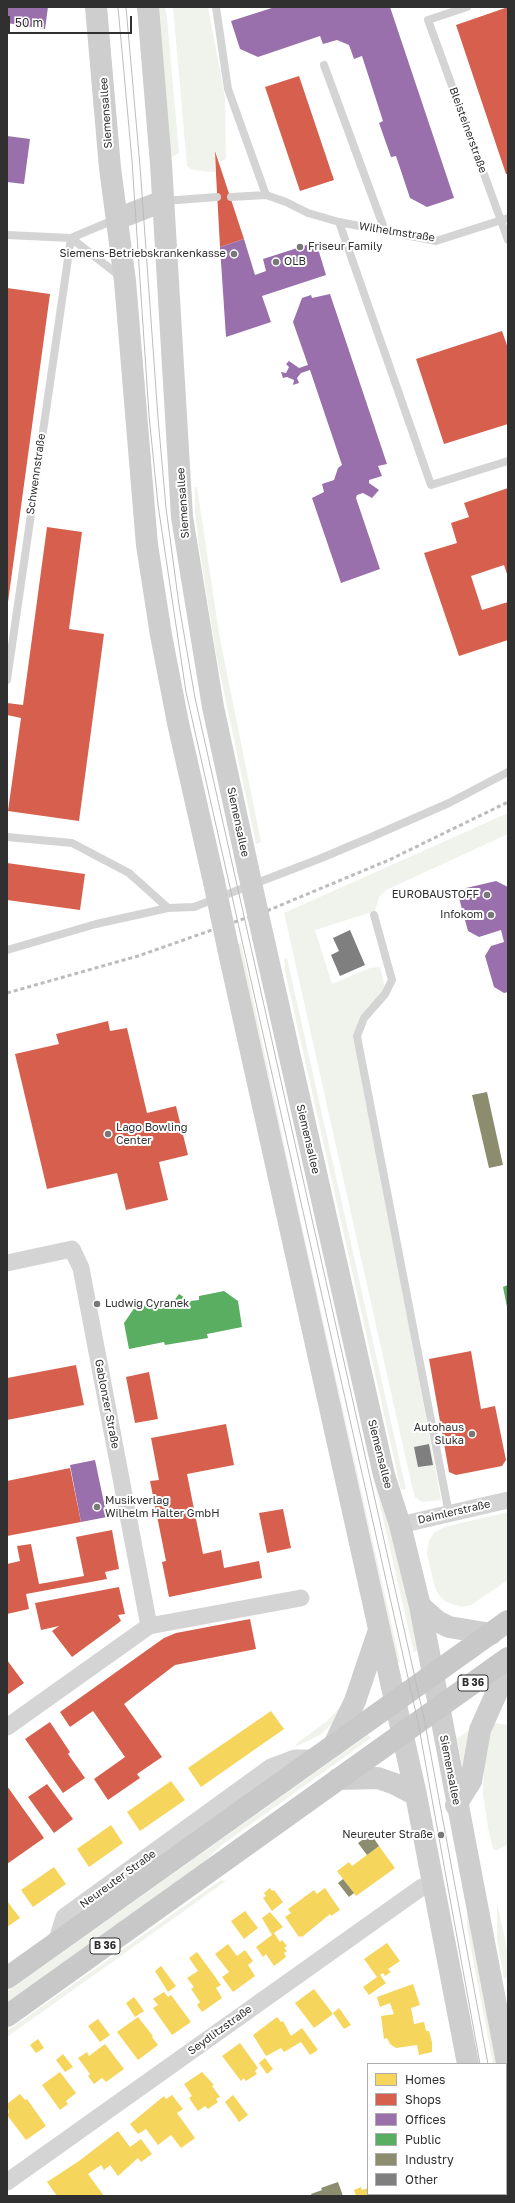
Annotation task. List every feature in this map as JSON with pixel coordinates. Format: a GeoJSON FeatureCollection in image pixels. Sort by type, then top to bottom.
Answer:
{"type":"FeatureCollection","features":[{"type":"Feature","properties":{"kind":"main road","name":"Siemensallee"},"geometry":{"type":"LineString","coordinates":[[96,7],[110,168],[125,281],[147,545],[161,635],[178,723],[435,1883],[468,2063]]}},
{"type":"Feature","properties":{"kind":"main road","name":"Siemensallee"},"geometry":{"type":"LineString","coordinates":[[148,7],[163,201],[182,517],[213,707],[384,1475],[400,1525],[420,1606],[456,1805],[508,2068]]}},
{"type":"Feature","properties":{"kind":"main road"},"geometry":{"type":"LineString","coordinates":[[117,219],[163,201]]}},
{"type":"Feature","properties":{"kind":"main road"},"geometry":{"type":"LineString","coordinates":[[420,1606],[437,1621],[449,1627],[499,1628]]}},
{"type":"Feature","properties":{"kind":"main road","name":"Neureuter Straße"},"geometry":{"type":"LineString","coordinates":[[7,1978],[499,1628]]}},
{"type":"Feature","properties":{"kind":"main road"},"geometry":{"type":"LineString","coordinates":[[334,1745],[355,1701],[379,1630]]}},
{"type":"Feature","properties":{"kind":"main road","name":"B 36"},"geometry":{"type":"LineString","coordinates":[[7,2016],[508,1658]]}},
{"type":"Feature","properties":{"kind":"main road"},"geometry":{"type":"LineString","coordinates":[[456,1805],[471,1781],[480,1730],[508,1667]]}},
{"type":"Feature","properties":{"kind":"main road"},"geometry":{"type":"LineString","coordinates":[[338,1779],[378,1778],[395,1784],[416,1795]]}},
{"type":"Feature","properties":{"kind":"street","name":"Gablonzer Straße"},"geometry":{"type":"LineString","coordinates":[[7,1263],[72,1249],[81,1268],[149,1626]]}},
{"type":"Feature","properties":{"kind":"street","name":"Daimlerstraße"},"geometry":{"type":"LineString","coordinates":[[400,1525],[508,1500]]}},
{"type":"Feature","properties":{"kind":"street"},"geometry":{"type":"LineString","coordinates":[[7,1727],[149,1626],[301,1598]]}},
{"type":"Feature","properties":{"kind":"street","name":"Seydlitzstraße"},"geometry":{"type":"LineString","coordinates":[[7,2182],[416,1891],[435,1883]]}},
{"type":"Feature","properties":{"kind":"lane"},"geometry":{"type":"LineString","coordinates":[[216,7],[228,89],[266,195],[231,197]]}},
{"type":"Feature","properties":{"kind":"lane","name":"Bleisteinerstraße"},"geometry":{"type":"LineString","coordinates":[[467,7],[428,20],[505,219],[508,240]]}},
{"type":"Feature","properties":{"kind":"lane"},"geometry":{"type":"LineString","coordinates":[[324,65],[385,232]]}},
{"type":"Feature","properties":{"kind":"lane","name":"Wilhelmstraße"},"geometry":{"type":"LineString","coordinates":[[266,195],[286,202],[308,213],[339,222],[385,232],[436,240],[505,219]]}},
{"type":"Feature","properties":{"kind":"lane"},"geometry":{"type":"LineString","coordinates":[[163,201],[217,197]]}},
{"type":"Feature","properties":{"kind":"lane"},"geometry":{"type":"LineString","coordinates":[[7,235],[71,238],[117,219]]}},
{"type":"Feature","properties":{"kind":"lane"},"geometry":{"type":"LineString","coordinates":[[339,222],[431,485],[508,461]]}},
{"type":"Feature","properties":{"kind":"lane"},"geometry":{"type":"LineString","coordinates":[[71,238],[125,281]]}},
{"type":"Feature","properties":{"kind":"lane","name":"Schwennstraße"},"geometry":{"type":"LineString","coordinates":[[7,680],[71,238]]}},
{"type":"Feature","properties":{"kind":"lane"},"geometry":{"type":"LineString","coordinates":[[7,950],[96,924],[168,908],[194,906],[319,859],[448,803],[508,772]]}},
{"type":"Feature","properties":{"kind":"lane"},"geometry":{"type":"LineString","coordinates":[[7,837],[72,843],[130,873],[168,908]]}},
{"type":"Feature","properties":{"kind":"lane"},"geometry":{"type":"LineString","coordinates":[[374,915],[392,980],[385,994],[364,1018],[357,1036],[449,1514]]}},
{"type":"Feature","properties":{"kind":"shaded area"},"geometry":{"type":"Polygon","coordinates":[[[156,7],[165,7],[167,17],[179,153],[170,158],[156,7]]]}},
{"type":"Feature","properties":{"kind":"shaded area"},"geometry":{"type":"Polygon","coordinates":[[[173,7],[208,7],[225,97],[226,159],[220,162],[215,149],[215,172],[193,170],[187,166],[173,7]]]}},
{"type":"Feature","properties":{"kind":"shaded area"},"geometry":{"type":"Polygon","coordinates":[[[195,487],[197,487],[220,639],[261,842],[256,844],[216,654],[199,546],[195,512],[195,487]]]}},
{"type":"Feature","properties":{"kind":"shaded area"},"geometry":{"type":"Polygon","coordinates":[[[508,813],[508,834],[386,890],[379,897],[375,911],[315,930],[332,984],[370,968],[380,967],[385,988],[360,1016],[355,1032],[441,1500],[422,1502],[415,1497],[411,1482],[284,913],[508,813]]]}},
{"type":"Feature","properties":{"kind":"shaded area"},"geometry":{"type":"Polygon","coordinates":[[[254,938],[423,1646],[414,1653],[334,1306],[254,938]]]}},
{"type":"Feature","properties":{"kind":"shaded area"},"geometry":{"type":"Polygon","coordinates":[[[241,943],[300,1218],[400,1662],[396,1665],[236,945],[241,943]]]}},
{"type":"Feature","properties":{"kind":"shaded area"},"geometry":{"type":"Polygon","coordinates":[[[287,958],[406,1489],[401,1490],[285,971],[284,959],[287,958]]]}},
{"type":"Feature","properties":{"kind":"shaded area"},"geometry":{"type":"Polygon","coordinates":[[[508,1512],[508,1580],[471,1605],[462,1607],[446,1602],[435,1588],[427,1554],[429,1540],[435,1532],[444,1527],[508,1512]]]}},
{"type":"Feature","properties":{"kind":"shaded area"},"geometry":{"type":"Polygon","coordinates":[[[349,1698],[336,1720],[320,1735],[295,1747],[297,1743],[326,1722],[349,1698]]]}},
{"type":"Feature","properties":{"kind":"shaded area"},"geometry":{"type":"Polygon","coordinates":[[[494,1723],[508,1725],[508,1844],[496,1851],[493,1849],[488,1828],[483,1795],[484,1759],[494,1723]]]}},
{"type":"Feature","properties":{"kind":"shaded area"},"geometry":{"type":"Polygon","coordinates":[[[472,1728],[463,1770],[457,1739],[472,1728]]]}},
{"type":"Feature","properties":{"kind":"shaded area"},"geometry":{"type":"Polygon","coordinates":[[[368,1735],[371,1738],[222,1845],[195,1870],[7,2008],[7,1992],[368,1735]]]}},
{"type":"Feature","properties":{"kind":"shaded area"},"geometry":{"type":"Polygon","coordinates":[[[221,1880],[226,1881],[7,2037],[7,2031],[221,1880]]]}},
{"type":"Feature","properties":{"kind":"shaded area"},"geometry":{"type":"Polygon","coordinates":[[[497,1904],[508,1952],[508,1977],[504,1979],[497,1938],[497,1904]]]}},
{"type":"Feature","properties":{"kind":"shaded area"},"geometry":{"type":"Polygon","coordinates":[[[467,1908],[501,2063],[493,2063],[467,1928],[467,1908]]]}},
{"type":"Feature","properties":{"kind":"building: Homes"},"geometry":{"type":"Polygon","coordinates":[[[271,1711],[284,1729],[201,1787],[188,1768],[271,1711]]]}},
{"type":"Feature","properties":{"kind":"building: Homes"},"geometry":{"type":"Polygon","coordinates":[[[171,1781],[185,1800],[140,1831],[127,1812],[171,1781]]]}},
{"type":"Feature","properties":{"kind":"building: Homes"},"geometry":{"type":"Polygon","coordinates":[[[111,1825],[123,1843],[89,1867],[77,1849],[111,1825]]]}},
{"type":"Feature","properties":{"kind":"building: Homes"},"geometry":{"type":"Polygon","coordinates":[[[379,1846],[395,1868],[356,1896],[337,1871],[349,1862],[352,1866],[379,1846]]]}},
{"type":"Feature","properties":{"kind":"building: Homes"},"geometry":{"type":"Polygon","coordinates":[[[54,1867],[66,1884],[33,1907],[21,1890],[54,1867]]]}},
{"type":"Feature","properties":{"kind":"building: Homes"},"geometry":{"type":"Polygon","coordinates":[[[270,1888],[272,1891],[274,1890],[283,1902],[272,1911],[263,1898],[266,1896],[264,1893],[270,1888]]]}},
{"type":"Feature","properties":{"kind":"building: Homes"},"geometry":{"type":"Polygon","coordinates":[[[325,1888],[340,1910],[331,1916],[330,1914],[302,1937],[299,1937],[285,1917],[291,1913],[288,1909],[314,1890],[317,1894],[325,1888]]]}},
{"type":"Feature","properties":{"kind":"building: Homes"},"geometry":{"type":"Polygon","coordinates":[[[7,1901],[20,1918],[7,1927],[7,1901]]]}},
{"type":"Feature","properties":{"kind":"building: Homes"},"geometry":{"type":"Polygon","coordinates":[[[245,1911],[258,1928],[244,1939],[231,1921],[245,1911]]]}},
{"type":"Feature","properties":{"kind":"building: Homes"},"geometry":{"type":"Polygon","coordinates":[[[270,1912],[283,1927],[274,1933],[280,1942],[282,1940],[287,1946],[284,1948],[287,1951],[284,1953],[286,1957],[274,1966],[266,1954],[263,1957],[256,1947],[272,1935],[262,1918],[270,1912]]]}},
{"type":"Feature","properties":{"kind":"building: Homes"},"geometry":{"type":"Polygon","coordinates":[[[387,1943],[400,1961],[388,1969],[391,1972],[385,1976],[383,1973],[380,1975],[386,1983],[369,1995],[363,1987],[377,1977],[364,1959],[387,1943]]]}},
{"type":"Feature","properties":{"kind":"building: Homes"},"geometry":{"type":"Polygon","coordinates":[[[228,1944],[237,1956],[245,1950],[253,1961],[248,1965],[255,1976],[233,1992],[222,1977],[229,1972],[215,1954],[228,1944]]]}},
{"type":"Feature","properties":{"kind":"building: Homes"},"geometry":{"type":"Polygon","coordinates":[[[197,1952],[221,1985],[216,1988],[222,1998],[202,2012],[197,2005],[200,2002],[191,1989],[194,1987],[187,1978],[198,1971],[189,1958],[197,1952]]]}},
{"type":"Feature","properties":{"kind":"building: Homes"},"geometry":{"type":"Polygon","coordinates":[[[161,1966],[176,1986],[168,1992],[155,1971],[161,1966]]]}},
{"type":"Feature","properties":{"kind":"building: Homes"},"geometry":{"type":"Polygon","coordinates":[[[413,1984],[420,2005],[411,2008],[414,2024],[424,2022],[426,2031],[429,2031],[432,2042],[432,2052],[419,2055],[417,2045],[396,2048],[390,2044],[387,2038],[384,2039],[381,2016],[394,2014],[390,2003],[380,2007],[377,1997],[413,1984]]]}},
{"type":"Feature","properties":{"kind":"building: Homes"},"geometry":{"type":"Polygon","coordinates":[[[314,1989],[333,2014],[314,2028],[295,2003],[314,1989]]]}},
{"type":"Feature","properties":{"kind":"building: Homes"},"geometry":{"type":"Polygon","coordinates":[[[164,1992],[168,1997],[171,1995],[191,2022],[172,2035],[153,2008],[158,2005],[153,1999],[164,1992]]]}},
{"type":"Feature","properties":{"kind":"building: Homes"},"geometry":{"type":"Polygon","coordinates":[[[134,1997],[144,2011],[135,2017],[126,2003],[134,1997]]]}},
{"type":"Feature","properties":{"kind":"building: Homes"},"geometry":{"type":"Polygon","coordinates":[[[339,2008],[351,2025],[344,2029],[333,2013],[339,2008]]]}},
{"type":"Feature","properties":{"kind":"building: Homes"},"geometry":{"type":"Polygon","coordinates":[[[138,2017],[158,2045],[138,2060],[117,2032],[138,2017]]]}},
{"type":"Feature","properties":{"kind":"building: Homes"},"geometry":{"type":"Polygon","coordinates":[[[277,2017],[281,2022],[283,2021],[291,2036],[302,2028],[318,2050],[310,2055],[301,2042],[284,2052],[281,2048],[266,2056],[253,2035],[277,2017]]]}},
{"type":"Feature","properties":{"kind":"building: Homes"},"geometry":{"type":"Polygon","coordinates":[[[98,2019],[110,2035],[100,2042],[88,2026],[98,2019]]]}},
{"type":"Feature","properties":{"kind":"building: Homes"},"geometry":{"type":"Polygon","coordinates":[[[38,2039],[44,2048],[36,2053],[30,2045],[38,2039]]]}},
{"type":"Feature","properties":{"kind":"building: Homes"},"geometry":{"type":"Polygon","coordinates":[[[240,2043],[258,2068],[255,2071],[257,2074],[246,2081],[244,2078],[241,2081],[222,2056],[240,2043]]]}},
{"type":"Feature","properties":{"kind":"building: Homes"},"geometry":{"type":"Polygon","coordinates":[[[105,2044],[124,2069],[106,2082],[102,2078],[94,2084],[88,2076],[90,2074],[78,2058],[87,2052],[89,2056],[105,2044]]]}},
{"type":"Feature","properties":{"kind":"building: Homes"},"geometry":{"type":"Polygon","coordinates":[[[63,2054],[73,2067],[65,2072],[56,2060],[63,2054]]]}},
{"type":"Feature","properties":{"kind":"building: Homes"},"geometry":{"type":"Polygon","coordinates":[[[265,2058],[273,2069],[267,2074],[259,2063],[265,2058]]]}},
{"type":"Feature","properties":{"kind":"building: Homes"},"geometry":{"type":"Polygon","coordinates":[[[60,2072],[76,2093],[66,2101],[68,2104],[60,2110],[42,2085],[60,2072]]]}},
{"type":"Feature","properties":{"kind":"building: Homes"},"geometry":{"type":"Polygon","coordinates":[[[202,2072],[214,2085],[212,2086],[220,2097],[216,2099],[218,2102],[208,2109],[205,2106],[198,2111],[189,2098],[192,2096],[184,2084],[202,2072]]]}},
{"type":"Feature","properties":{"kind":"building: Homes"},"geometry":{"type":"Polygon","coordinates":[[[20,2094],[25,2100],[27,2099],[46,2126],[26,2140],[7,2115],[9,2112],[7,2104],[20,2094]]]}},
{"type":"Feature","properties":{"kind":"building: Homes"},"geometry":{"type":"Polygon","coordinates":[[[172,2095],[183,2109],[177,2113],[195,2138],[181,2148],[171,2135],[158,2145],[146,2129],[138,2134],[130,2124],[164,2096],[166,2099],[172,2095]]]}},
{"type":"Feature","properties":{"kind":"building: Homes"},"geometry":{"type":"Polygon","coordinates":[[[233,2095],[248,2115],[239,2122],[225,2102],[233,2095]]]}},
{"type":"Feature","properties":{"kind":"building: Homes"},"geometry":{"type":"Polygon","coordinates":[[[118,2131],[130,2147],[141,2139],[152,2154],[141,2162],[138,2158],[118,2176],[110,2165],[104,2170],[101,2165],[88,2174],[104,2196],[57,2196],[47,2182],[79,2161],[118,2131]]]}},
{"type":"Feature","properties":{"kind":"building: Homes"},"geometry":{"type":"Polygon","coordinates":[[[361,2187],[362,2190],[367,2188],[367,2195],[380,2196],[356,2196],[354,2190],[361,2187]]]}},
{"type":"Feature","properties":{"kind":"building: Homes"},"geometry":{"type":"Polygon","coordinates":[[[456,2195],[457,2196],[412,2196],[456,2195]]]}},
{"type":"Feature","properties":{"kind":"building: Shops"},"geometry":{"type":"Polygon","coordinates":[[[508,7],[508,174],[506,174],[456,25],[508,7]]]}},
{"type":"Feature","properties":{"kind":"building: Shops"},"geometry":{"type":"Polygon","coordinates":[[[299,76],[334,180],[300,191],[265,87],[299,76]]]}},
{"type":"Feature","properties":{"kind":"building: Shops"},"geometry":{"type":"Polygon","coordinates":[[[215,151],[244,239],[220,247],[216,174],[215,151]]]}},
{"type":"Feature","properties":{"kind":"building: Shops"},"geometry":{"type":"Polygon","coordinates":[[[7,288],[50,294],[8,602],[7,602],[7,288]]]}},
{"type":"Feature","properties":{"kind":"building: Shops"},"geometry":{"type":"Polygon","coordinates":[[[502,331],[508,348],[508,424],[444,444],[416,359],[502,331]]]}},
{"type":"Feature","properties":{"kind":"building: Shops"},"geometry":{"type":"Polygon","coordinates":[[[508,488],[508,577],[504,565],[471,576],[482,610],[508,602],[508,640],[459,656],[424,553],[457,543],[451,523],[469,517],[464,503],[508,488]]]}},
{"type":"Feature","properties":{"kind":"building: Shops"},"geometry":{"type":"Polygon","coordinates":[[[47,527],[82,532],[69,629],[104,634],[79,821],[8,811],[21,718],[7,715],[7,703],[23,705],[47,527]]]}},
{"type":"Feature","properties":{"kind":"building: Shops"},"geometry":{"type":"Polygon","coordinates":[[[7,863],[85,874],[80,910],[7,900],[7,863]]]}},
{"type":"Feature","properties":{"kind":"building: Shops","name":"Lago Bowling Center"},"geometry":{"type":"Polygon","coordinates":[[[108,1021],[110,1031],[127,1028],[147,1113],[176,1106],[188,1155],[159,1162],[168,1200],[126,1210],[117,1173],[47,1189],[15,1054],[59,1044],[56,1034],[108,1021]]]}},
{"type":"Feature","properties":{"kind":"building: Shops","name":"Autohaus Sluka"},"geometry":{"type":"Polygon","coordinates":[[[471,1351],[481,1409],[495,1406],[506,1460],[502,1466],[456,1475],[449,1472],[429,1359],[471,1351]]]}},
{"type":"Feature","properties":{"kind":"building: Shops"},"geometry":{"type":"Polygon","coordinates":[[[76,1365],[84,1405],[7,1420],[7,1378],[76,1365]]]}},
{"type":"Feature","properties":{"kind":"building: Shops"},"geometry":{"type":"Polygon","coordinates":[[[149,1372],[158,1419],[135,1423],[126,1377],[149,1372]]]}},
{"type":"Feature","properties":{"kind":"building: Shops"},"geometry":{"type":"Polygon","coordinates":[[[226,1424],[234,1465],[187,1474],[203,1554],[221,1550],[224,1568],[259,1561],[262,1578],[169,1597],[162,1562],[166,1561],[150,1481],[159,1480],[151,1438],[226,1424]]]}},
{"type":"Feature","properties":{"kind":"building: Shops"},"geometry":{"type":"Polygon","coordinates":[[[70,1468],[81,1522],[7,1536],[7,1481],[70,1468]]]}},
{"type":"Feature","properties":{"kind":"building: Shops"},"geometry":{"type":"Polygon","coordinates":[[[283,1509],[291,1548],[267,1553],[259,1513],[283,1509]]]}},
{"type":"Feature","properties":{"kind":"building: Shops"},"geometry":{"type":"Polygon","coordinates":[[[112,1530],[119,1569],[105,1572],[107,1579],[26,1594],[29,1609],[7,1614],[7,1564],[20,1561],[17,1546],[31,1544],[39,1584],[84,1576],[76,1537],[112,1530]]]}},
{"type":"Feature","properties":{"kind":"building: Shops"},"geometry":{"type":"Polygon","coordinates":[[[119,1587],[125,1614],[118,1615],[121,1621],[72,1657],[52,1631],[59,1626],[41,1630],[35,1603],[119,1587]]]}},
{"type":"Feature","properties":{"kind":"building: Shops"},"geometry":{"type":"Polygon","coordinates":[[[250,1619],[256,1649],[175,1665],[124,1704],[162,1757],[137,1774],[140,1778],[108,1800],[94,1779],[125,1757],[93,1711],[70,1727],[60,1712],[164,1638],[176,1633],[250,1619]]]}},
{"type":"Feature","properties":{"kind":"building: Shops"},"geometry":{"type":"Polygon","coordinates":[[[7,1660],[24,1683],[7,1695],[7,1660]]]}},
{"type":"Feature","properties":{"kind":"building: Shops"},"geometry":{"type":"Polygon","coordinates":[[[50,1722],[70,1752],[68,1754],[85,1778],[63,1793],[25,1739],[50,1722]]]}},
{"type":"Feature","properties":{"kind":"building: Shops"},"geometry":{"type":"Polygon","coordinates":[[[47,1784],[73,1819],[54,1833],[28,1797],[47,1784]]]}},
{"type":"Feature","properties":{"kind":"building: Shops"},"geometry":{"type":"Polygon","coordinates":[[[7,1786],[44,1838],[7,1864],[8,1838],[7,1786]]]}},
{"type":"Feature","properties":{"kind":"building: Offices"},"geometry":{"type":"Polygon","coordinates":[[[7,7],[48,7],[45,29],[7,23],[7,7]]]}},
{"type":"Feature","properties":{"kind":"building: Offices"},"geometry":{"type":"Polygon","coordinates":[[[275,7],[390,7],[454,198],[427,207],[410,198],[396,156],[391,157],[379,123],[383,121],[362,56],[354,59],[349,45],[337,40],[323,44],[320,36],[258,57],[240,49],[231,21],[275,7]]]}},
{"type":"Feature","properties":{"kind":"building: Offices"},"geometry":{"type":"Polygon","coordinates":[[[7,136],[30,139],[24,184],[7,182],[7,136]]]}},
{"type":"Feature","properties":{"kind":"building: Offices"},"geometry":{"type":"Polygon","coordinates":[[[244,239],[255,275],[266,271],[263,259],[316,242],[326,275],[262,296],[271,322],[226,337],[220,247],[244,239]]]}},
{"type":"Feature","properties":{"kind":"building: Offices"},"geometry":{"type":"Polygon","coordinates":[[[330,294],[387,464],[378,466],[382,476],[369,480],[369,483],[379,490],[372,498],[363,493],[357,495],[356,498],[380,569],[341,583],[312,498],[324,492],[322,484],[334,480],[338,468],[342,465],[310,370],[301,373],[297,378],[299,383],[293,385],[294,380],[287,377],[283,378],[281,372],[286,373],[289,367],[286,364],[289,361],[299,368],[308,365],[293,322],[302,298],[311,295],[312,298],[330,294]]]}},
{"type":"Feature","properties":{"kind":"building: Offices"},"geometry":{"type":"Polygon","coordinates":[[[496,881],[508,887],[508,992],[504,993],[494,987],[485,956],[491,946],[504,942],[501,930],[479,937],[468,931],[459,898],[466,888],[496,881]]]}},
{"type":"Feature","properties":{"kind":"building: Offices"},"geometry":{"type":"Polygon","coordinates":[[[95,1460],[107,1517],[81,1522],[70,1465],[95,1460]]]}},
{"type":"Feature","properties":{"kind":"building: Public"},"geometry":{"type":"Polygon","coordinates":[[[508,1285],[508,1307],[507,1307],[503,1287],[508,1285]]]}},
{"type":"Feature","properties":{"kind":"building: Public"},"geometry":{"type":"Polygon","coordinates":[[[224,1291],[238,1301],[242,1327],[207,1334],[208,1338],[165,1345],[164,1342],[129,1349],[124,1323],[135,1307],[160,1303],[161,1306],[170,1306],[179,1294],[190,1301],[199,1300],[199,1296],[224,1291]]]}},
{"type":"Feature","properties":{"kind":"building: Industry"},"geometry":{"type":"Polygon","coordinates":[[[487,1092],[503,1165],[489,1168],[472,1095],[487,1092]]]}},
{"type":"Feature","properties":{"kind":"building: Industry"},"geometry":{"type":"Polygon","coordinates":[[[371,1834],[379,1846],[367,1855],[358,1843],[371,1834]]]}},
{"type":"Feature","properties":{"kind":"building: Industry"},"geometry":{"type":"Polygon","coordinates":[[[343,1879],[354,1893],[349,1897],[338,1883],[343,1879]]]}},
{"type":"Feature","properties":{"kind":"building: Industry"},"geometry":{"type":"Polygon","coordinates":[[[338,2182],[343,2196],[312,2196],[311,2194],[322,2190],[321,2188],[338,2182]]]}},
{"type":"Feature","properties":{"kind":"building: Other"},"geometry":{"type":"Polygon","coordinates":[[[350,930],[365,965],[340,976],[331,955],[339,951],[333,938],[350,930]]]}},
{"type":"Feature","properties":{"kind":"building: Other"},"geometry":{"type":"Polygon","coordinates":[[[429,1444],[433,1465],[418,1467],[414,1447],[429,1444]]]}},
{"type":"Feature","properties":{"kind":"tram line"},"geometry":{"type":"LineString","coordinates":[[118,7],[132,161],[149,415],[158,505],[186,692],[418,1722],[480,2063]]}},
{"type":"Feature","properties":{"kind":"tram line"},"geometry":{"type":"LineString","coordinates":[[126,7],[140,166],[166,508],[179,605],[195,698],[424,1718],[488,2063]]}},
{"type":"Feature","properties":{"kind":"tram line"},"geometry":{"type":"LineString","coordinates":[[507,2166],[508,2171]]}},
{"type":"Feature","properties":{"kind":"railway"},"geometry":{"type":"LineString","coordinates":[[7,993],[138,956],[269,910],[389,860],[508,802]]}},
{"type":"Feature","properties":{"kind":"place","name":"Friseur Family"},"geometry":{"type":"Point","coordinates":[300,247]}},
{"type":"Feature","properties":{"kind":"place","name":"Siemens-Betriebskrankenkasse"},"geometry":{"type":"Point","coordinates":[234,254]}},
{"type":"Feature","properties":{"kind":"place","name":"OLB"},"geometry":{"type":"Point","coordinates":[276,262]}},
{"type":"Feature","properties":{"kind":"place","name":"EUROBAUSTOFF"},"geometry":{"type":"Point","coordinates":[487,895]}},
{"type":"Feature","properties":{"kind":"place","name":"Infokom"},"geometry":{"type":"Point","coordinates":[491,915]}},
{"type":"Feature","properties":{"kind":"place","name":"Lago Bowling Center"},"geometry":{"type":"Point","coordinates":[108,1134]}},
{"type":"Feature","properties":{"kind":"place","name":"Ludwig Cyranek"},"geometry":{"type":"Point","coordinates":[97,1304]}},
{"type":"Feature","properties":{"kind":"place","name":"Autohaus Sluka"},"geometry":{"type":"Point","coordinates":[472,1434]}},
{"type":"Feature","properties":{"kind":"place","name":"Musikverlag Wilhelm Halter GmbH"},"geometry":{"type":"Point","coordinates":[97,1507]}},
{"type":"Feature","properties":{"kind":"place","name":"Neureuter Straße"},"geometry":{"type":"Point","coordinates":[441,1835]}}]}
